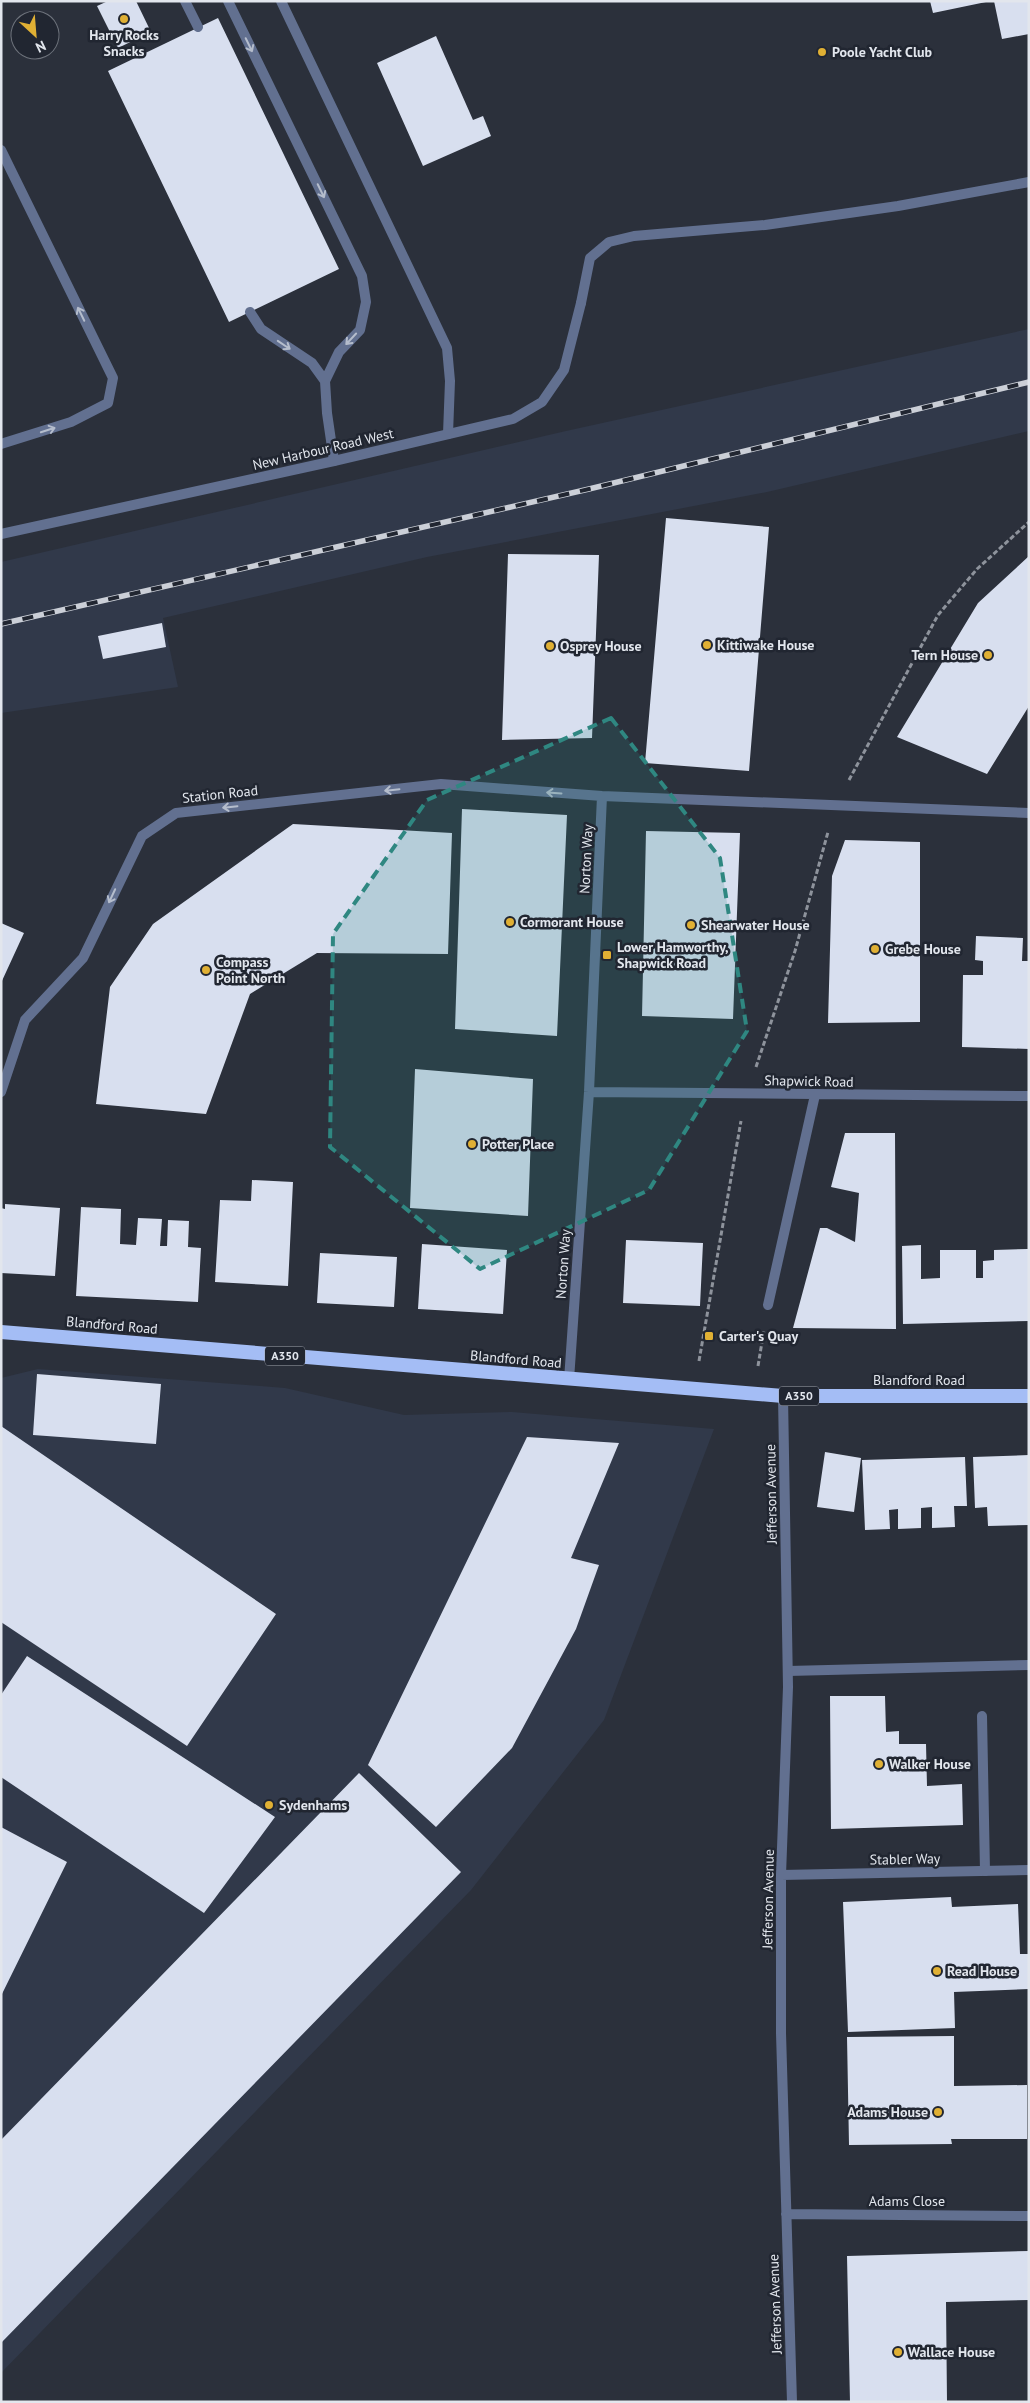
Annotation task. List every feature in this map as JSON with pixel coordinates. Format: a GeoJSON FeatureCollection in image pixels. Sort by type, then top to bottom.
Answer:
{"type":"FeatureCollection","features":[{"type":"Feature","properties":{"kind":"highway","name":"Blandford Road"},"geometry":{"type":"LineString","coordinates":[[1,1332],[783,1396],[1029,1396]]}},
{"type":"Feature","properties":{"kind":"street"},"geometry":{"type":"LineString","coordinates":[[185,1],[198,27]]}},
{"type":"Feature","properties":{"kind":"street"},"geometry":{"type":"LineString","coordinates":[[228,1],[362,276],[366,302],[360,330],[339,352],[326,381],[326,413],[334,461]]}},
{"type":"Feature","properties":{"kind":"street"},"geometry":{"type":"LineString","coordinates":[[281,1],[448,348],[450,381],[448,434]]}},
{"type":"Feature","properties":{"kind":"street"},"geometry":{"type":"LineString","coordinates":[[1,150],[112,378],[108,403],[71,422],[1,444]]}},
{"type":"Feature","properties":{"kind":"street","name":"New Harbour Road West"},"geometry":{"type":"LineString","coordinates":[[1,534],[334,461],[513,419],[542,402],[564,370],[581,304],[590,258],[610,242],[634,236],[765,225],[898,206],[1029,182]]}},
{"type":"Feature","properties":{"kind":"street"},"geometry":{"type":"LineString","coordinates":[[250,312],[261,329],[312,363],[326,381]]}},
{"type":"Feature","properties":{"kind":"street","name":"Station Road"},"geometry":{"type":"LineString","coordinates":[[1,1092],[25,1020],[83,958],[142,836],[176,813],[442,784],[602,796]]}},
{"type":"Feature","properties":{"kind":"street"},"geometry":{"type":"LineString","coordinates":[[602,796],[1029,813]]}},
{"type":"Feature","properties":{"kind":"street","name":"Norton Way"},"geometry":{"type":"LineString","coordinates":[[570,1380],[589,1092],[602,796]]}},
{"type":"Feature","properties":{"kind":"street","name":"Shapwick Road"},"geometry":{"type":"LineString","coordinates":[[589,1092],[1029,1096]]}},
{"type":"Feature","properties":{"kind":"street"},"geometry":{"type":"LineString","coordinates":[[768,1305],[815,1095]]}},
{"type":"Feature","properties":{"kind":"street","name":"Jefferson Avenue"},"geometry":{"type":"LineString","coordinates":[[783,1396],[788,1671],[781,1875],[781,2034],[792,2402]]}},
{"type":"Feature","properties":{"kind":"street"},"geometry":{"type":"LineString","coordinates":[[788,1671],[1029,1666]]}},
{"type":"Feature","properties":{"kind":"street"},"geometry":{"type":"LineString","coordinates":[[982,1716],[985,1871]]}},
{"type":"Feature","properties":{"kind":"street","name":"Stabler Way"},"geometry":{"type":"LineString","coordinates":[[781,1875],[1029,1870]]}},
{"type":"Feature","properties":{"kind":"street","name":"Adams Close"},"geometry":{"type":"LineString","coordinates":[[786,2214],[1029,2216]]}},
{"type":"Feature","properties":{"kind":"path"},"geometry":{"type":"LineString","coordinates":[[836,806],[888,704],[938,615],[978,569],[1029,522]]}},
{"type":"Feature","properties":{"kind":"path"},"geometry":{"type":"LineString","coordinates":[[753,1394],[768,1305]]}},
{"type":"Feature","properties":{"kind":"highlighted area"},"geometry":{"type":"Polygon","coordinates":[[[611,718],[720,858],[747,1031],[649,1190],[480,1269],[330,1147],[333,934],[427,800],[611,718]]]}},
{"type":"Feature","properties":{"kind":"shaded area"},"geometry":{"type":"Polygon","coordinates":[[[1029,329],[1029,431],[767,492],[427,557],[163,618],[178,687],[1,713],[1,562],[566,431],[1029,329]]]}},
{"type":"Feature","properties":{"kind":"shaded area","name":"Sydenhams"},"geometry":{"type":"Polygon","coordinates":[[[38,1369],[285,1388],[404,1415],[512,1412],[714,1429],[604,1720],[471,1890],[1,2373],[1,1378],[38,1369]]]}},
{"type":"Feature","properties":{"kind":"building","name":"Harry Rocks Snacks"},"geometry":{"type":"Polygon","coordinates":[[[108,1],[136,1],[151,32],[118,48],[97,6],[108,1]]]}},
{"type":"Feature","properties":{"kind":"building"},"geometry":{"type":"Polygon","coordinates":[[[930,1],[986,1],[986,2],[933,13],[930,1]]]}},
{"type":"Feature","properties":{"kind":"building"},"geometry":{"type":"Polygon","coordinates":[[[994,1],[1029,1],[1029,34],[1002,39],[994,1]]]}},
{"type":"Feature","properties":{"kind":"building"},"geometry":{"type":"Polygon","coordinates":[[[218,18],[339,269],[229,322],[108,71],[218,18]]]}},
{"type":"Feature","properties":{"kind":"building"},"geometry":{"type":"Polygon","coordinates":[[[436,36],[473,120],[483,116],[491,136],[423,166],[377,63],[436,36]]]}},
{"type":"Feature","properties":{"kind":"building","name":"Kittiwake House"},"geometry":{"type":"Polygon","coordinates":[[[666,518],[769,527],[749,771],[645,763],[666,518]]]}},
{"type":"Feature","properties":{"kind":"building","name":"Osprey House"},"geometry":{"type":"Polygon","coordinates":[[[508,554],[599,555],[592,738],[502,740],[508,554]]]}},
{"type":"Feature","properties":{"kind":"building","name":"Tern House"},"geometry":{"type":"Polygon","coordinates":[[[1029,556],[1029,706],[987,774],[897,737],[978,603],[1029,556]]]}},
{"type":"Feature","properties":{"kind":"building"},"geometry":{"type":"Polygon","coordinates":[[[162,623],[166,647],[103,659],[98,636],[162,623]]]}},
{"type":"Feature","properties":{"kind":"building","name":"Cormorant House"},"geometry":{"type":"Polygon","coordinates":[[[462,809],[567,815],[557,1036],[455,1029],[462,809]]]}},
{"type":"Feature","properties":{"kind":"building","name":"Compass Point North"},"geometry":{"type":"Polygon","coordinates":[[[293,824],[452,833],[448,954],[317,953],[250,994],[206,1114],[96,1104],[110,987],[153,924],[293,824]]]}},
{"type":"Feature","properties":{"kind":"building","name":"Shearwater House"},"geometry":{"type":"Polygon","coordinates":[[[646,831],[740,833],[733,1019],[642,1016],[646,831]]]}},
{"type":"Feature","properties":{"kind":"building","name":"Grebe House"},"geometry":{"type":"Polygon","coordinates":[[[845,840],[920,842],[920,1022],[828,1023],[832,876],[845,840]]]}},
{"type":"Feature","properties":{"kind":"building"},"geometry":{"type":"Polygon","coordinates":[[[1,923],[24,933],[1,983],[1,923]]]}},
{"type":"Feature","properties":{"kind":"building"},"geometry":{"type":"Polygon","coordinates":[[[976,936],[1023,938],[1022,961],[1029,961],[1029,1049],[962,1047],[963,975],[983,975],[983,961],[975,960],[976,936]]]}},
{"type":"Feature","properties":{"kind":"building","name":"Potter Place"},"geometry":{"type":"Polygon","coordinates":[[[415,1069],[533,1079],[528,1216],[410,1208],[415,1069]]]}},
{"type":"Feature","properties":{"kind":"building"},"geometry":{"type":"Polygon","coordinates":[[[845,1133],[895,1133],[896,1329],[793,1328],[820,1228],[827,1228],[855,1242],[859,1193],[831,1187],[845,1133]]]}},
{"type":"Feature","properties":{"kind":"building"},"geometry":{"type":"Polygon","coordinates":[[[252,1180],[293,1182],[288,1286],[215,1282],[220,1200],[251,1201],[252,1180]]]}},
{"type":"Feature","properties":{"kind":"building"},"geometry":{"type":"Polygon","coordinates":[[[5,1204],[60,1208],[55,1276],[1,1273],[1,1208],[5,1209],[5,1204]]]}},
{"type":"Feature","properties":{"kind":"building"},"geometry":{"type":"Polygon","coordinates":[[[81,1207],[121,1209],[120,1244],[136,1245],[138,1218],[162,1219],[160,1246],[167,1246],[168,1220],[189,1221],[188,1247],[201,1248],[198,1302],[76,1296],[81,1207]]]}},
{"type":"Feature","properties":{"kind":"building"},"geometry":{"type":"Polygon","coordinates":[[[626,1240],[703,1243],[700,1306],[623,1303],[626,1240]]]}},
{"type":"Feature","properties":{"kind":"building"},"geometry":{"type":"Polygon","coordinates":[[[422,1244],[507,1250],[503,1314],[418,1309],[422,1244]]]}},
{"type":"Feature","properties":{"kind":"building"},"geometry":{"type":"Polygon","coordinates":[[[921,1245],[921,1279],[940,1278],[940,1250],[976,1250],[976,1278],[983,1278],[983,1261],[994,1260],[994,1250],[1028,1249],[1029,1321],[903,1324],[902,1246],[921,1245]]]}},
{"type":"Feature","properties":{"kind":"building"},"geometry":{"type":"Polygon","coordinates":[[[320,1253],[397,1257],[394,1307],[317,1303],[320,1253]]]}},
{"type":"Feature","properties":{"kind":"building"},"geometry":{"type":"Polygon","coordinates":[[[37,1374],[161,1384],[156,1444],[33,1435],[37,1374]]]}},
{"type":"Feature","properties":{"kind":"building"},"geometry":{"type":"Polygon","coordinates":[[[1,1426],[276,1614],[187,1746],[1,1622],[1,1426]]]}},
{"type":"Feature","properties":{"kind":"building"},"geometry":{"type":"Polygon","coordinates":[[[527,1437],[619,1443],[571,1558],[599,1565],[576,1629],[512,1748],[436,1827],[368,1765],[527,1437]]]}},
{"type":"Feature","properties":{"kind":"building"},"geometry":{"type":"Polygon","coordinates":[[[825,1452],[861,1458],[854,1512],[817,1507],[825,1452]]]}},
{"type":"Feature","properties":{"kind":"building"},"geometry":{"type":"Polygon","coordinates":[[[1029,1455],[1029,1525],[988,1526],[987,1507],[975,1508],[973,1457],[1029,1455]]]}},
{"type":"Feature","properties":{"kind":"building"},"geometry":{"type":"Polygon","coordinates":[[[965,1457],[967,1506],[954,1506],[955,1527],[932,1528],[932,1507],[921,1508],[921,1528],[898,1529],[898,1509],[889,1510],[890,1529],[865,1530],[862,1460],[965,1457]]]}},
{"type":"Feature","properties":{"kind":"building"},"geometry":{"type":"Polygon","coordinates":[[[27,1656],[275,1817],[204,1913],[1,1777],[1,1695],[27,1656]]]}},
{"type":"Feature","properties":{"kind":"building","name":"Walker House"},"geometry":{"type":"Polygon","coordinates":[[[830,1696],[885,1696],[886,1732],[899,1731],[899,1744],[926,1744],[927,1786],[962,1784],[963,1825],[831,1829],[830,1696]]]}},
{"type":"Feature","properties":{"kind":"building"},"geometry":{"type":"Polygon","coordinates":[[[359,1773],[461,1872],[1,2343],[1,2140],[359,1773]]]}},
{"type":"Feature","properties":{"kind":"building"},"geometry":{"type":"Polygon","coordinates":[[[1,1827],[67,1862],[1,1996],[1,1827]]]}},
{"type":"Feature","properties":{"kind":"building","name":"Read House"},"geometry":{"type":"Polygon","coordinates":[[[951,1897],[952,1907],[1018,1904],[1020,1954],[1029,1954],[1029,1989],[954,1992],[955,2028],[848,2032],[843,1902],[951,1897]]]}},
{"type":"Feature","properties":{"kind":"building","name":"Adams House"},"geometry":{"type":"Polygon","coordinates":[[[954,2036],[954,2086],[1027,2085],[1027,2139],[951,2139],[952,2144],[849,2145],[847,2037],[954,2036]]]}},
{"type":"Feature","properties":{"kind":"building","name":"Wallace House"},"geometry":{"type":"Polygon","coordinates":[[[1029,2251],[1029,2300],[946,2302],[947,2402],[850,2402],[847,2256],[1029,2251]]]}},
{"type":"Feature","properties":{"kind":"railway"},"geometry":{"type":"LineString","coordinates":[[1,624],[589,489],[1029,382]]}},
{"type":"Feature","properties":{"kind":"place","name":"Harry Rocks Snacks"},"geometry":{"type":"Point","coordinates":[124,19]}},
{"type":"Feature","properties":{"kind":"place","name":"Poole Yacht Club"},"geometry":{"type":"Point","coordinates":[822,52]}},
{"type":"Feature","properties":{"kind":"place","name":"Kittiwake House"},"geometry":{"type":"Point","coordinates":[707,645]}},
{"type":"Feature","properties":{"kind":"place","name":"Osprey House"},"geometry":{"type":"Point","coordinates":[550,646]}},
{"type":"Feature","properties":{"kind":"place","name":"Tern House"},"geometry":{"type":"Point","coordinates":[988,655]}},
{"type":"Feature","properties":{"kind":"place","name":"Cormorant House"},"geometry":{"type":"Point","coordinates":[510,922]}},
{"type":"Feature","properties":{"kind":"place","name":"Shearwater House"},"geometry":{"type":"Point","coordinates":[691,925]}},
{"type":"Feature","properties":{"kind":"place","name":"Grebe House"},"geometry":{"type":"Point","coordinates":[875,949]}},
{"type":"Feature","properties":{"kind":"place","name":"Lower Hamworthy, Shapwick Road"},"geometry":{"type":"Point","coordinates":[607,955]}},
{"type":"Feature","properties":{"kind":"place","name":"Compass Point North"},"geometry":{"type":"Point","coordinates":[206,970]}},
{"type":"Feature","properties":{"kind":"place","name":"Potter Place"},"geometry":{"type":"Point","coordinates":[472,1144]}},
{"type":"Feature","properties":{"kind":"place","name":"Carter's Quay"},"geometry":{"type":"Point","coordinates":[709,1336]}},
{"type":"Feature","properties":{"kind":"place","name":"Walker House"},"geometry":{"type":"Point","coordinates":[879,1764]}},
{"type":"Feature","properties":{"kind":"place","name":"Sydenhams"},"geometry":{"type":"Point","coordinates":[269,1805]}},
{"type":"Feature","properties":{"kind":"place","name":"Read House"},"geometry":{"type":"Point","coordinates":[937,1971]}},
{"type":"Feature","properties":{"kind":"place","name":"Adams House"},"geometry":{"type":"Point","coordinates":[938,2112]}},
{"type":"Feature","properties":{"kind":"place","name":"Wallace House"},"geometry":{"type":"Point","coordinates":[898,2352]}}]}
